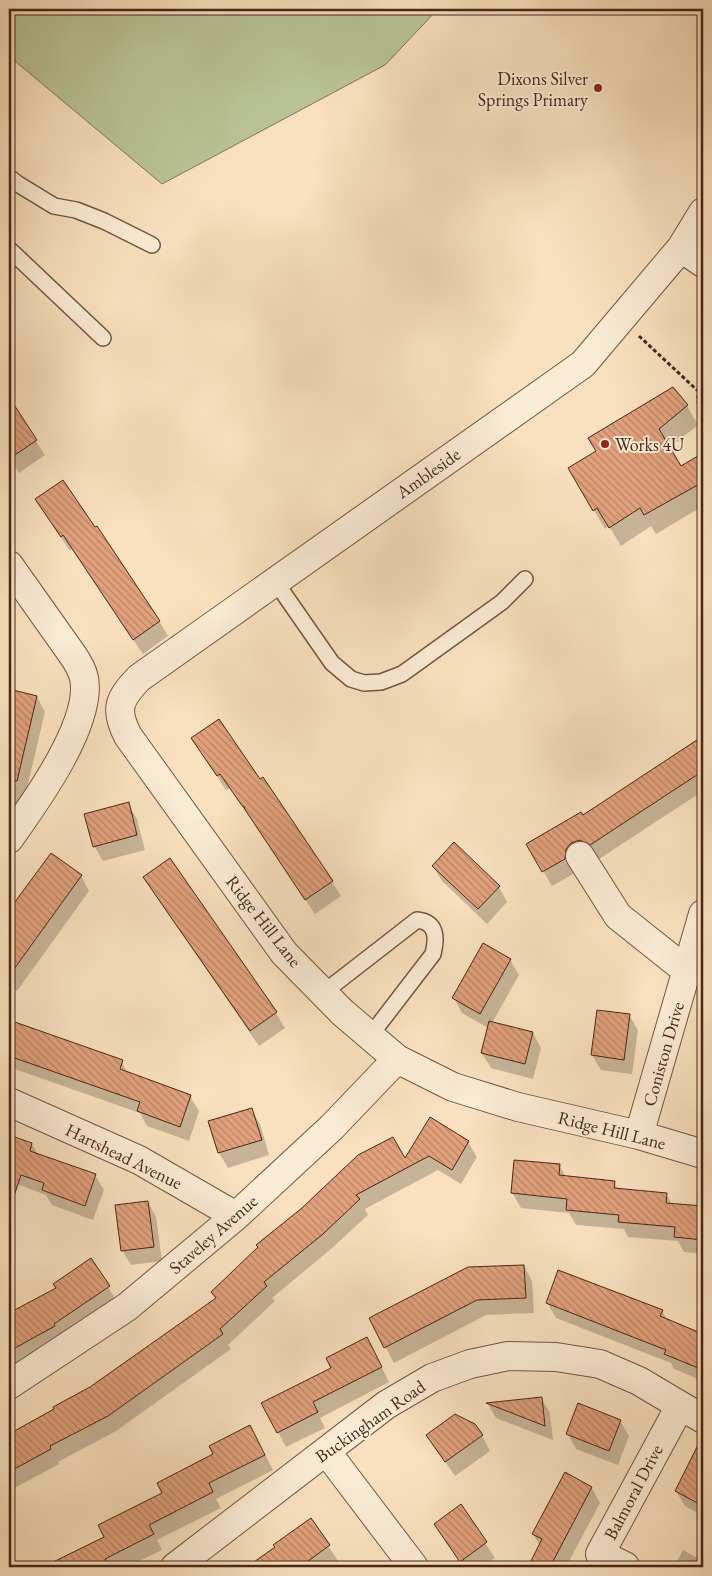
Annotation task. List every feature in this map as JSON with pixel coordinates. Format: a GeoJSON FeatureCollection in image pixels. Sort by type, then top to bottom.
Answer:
{"type":"FeatureCollection","features":[{"type":"Feature","properties":{"kind":"street","name":"Ambleside"},"geometry":{"type":"LineString","coordinates":[[122,701],[127,691],[139,678],[583,364],[681,248],[703,212]]}},
{"type":"Feature","properties":{"kind":"street"},"geometry":{"type":"LineString","coordinates":[[681,248],[703,263]]}},
{"type":"Feature","properties":{"kind":"street"},"geometry":{"type":"LineString","coordinates":[[9,565],[72,654],[84,678],[82,706],[77,724],[58,763],[9,839]]}},
{"type":"Feature","properties":{"kind":"street"},"geometry":{"type":"LineString","coordinates":[[84,690],[122,701]]}},
{"type":"Feature","properties":{"kind":"street","name":"Ridge Hill Lane"},"geometry":{"type":"LineString","coordinates":[[122,701],[120,721],[128,736],[284,953],[342,1012],[398,1059],[454,1087],[518,1107],[639,1135],[703,1154]]}},
{"type":"Feature","properties":{"kind":"street"},"geometry":{"type":"LineString","coordinates":[[580,856],[618,916],[687,971]]}},
{"type":"Feature","properties":{"kind":"street","name":"Coniston Drive"},"geometry":{"type":"LineString","coordinates":[[639,1135],[703,914]]}},
{"type":"Feature","properties":{"kind":"street","name":"Staveley Avenue"},"geometry":{"type":"LineString","coordinates":[[9,1385],[127,1308],[236,1216],[332,1127],[398,1059]]}},
{"type":"Feature","properties":{"kind":"street","name":"Hartshead Avenue"},"geometry":{"type":"LineString","coordinates":[[9,1102],[139,1160],[236,1216]]}},
{"type":"Feature","properties":{"kind":"street","name":"Buckingham Road"},"geometry":{"type":"LineString","coordinates":[[175,1567],[386,1406],[432,1378],[470,1364],[508,1356],[556,1357],[600,1364],[638,1381],[703,1419]]}},
{"type":"Feature","properties":{"kind":"street","name":"Balmoral Drive"},"geometry":{"type":"LineString","coordinates":[[625,1566],[600,1554],[680,1406]]}},
{"type":"Feature","properties":{"kind":"street"},"geometry":{"type":"LineString","coordinates":[[326,1451],[414,1567]]}},
{"type":"Feature","properties":{"kind":"lane"},"geometry":{"type":"LineString","coordinates":[[9,176],[18,184],[54,206],[76,210],[104,220],[152,245]]}},
{"type":"Feature","properties":{"kind":"lane"},"geometry":{"type":"LineString","coordinates":[[9,249],[103,338]]}},
{"type":"Feature","properties":{"kind":"lane"},"geometry":{"type":"LineString","coordinates":[[275,581],[332,663],[351,679],[364,683],[381,682],[402,674],[502,602],[525,579]]}},
{"type":"Feature","properties":{"kind":"lane"},"geometry":{"type":"LineString","coordinates":[[323,993],[417,920],[425,921],[432,928],[436,939],[433,954],[370,1036]]}},
{"type":"Feature","properties":{"kind":"path"},"geometry":{"type":"LineString","coordinates":[[622,317],[636,333],[698,391],[703,391]]}},
{"type":"Feature","properties":{"kind":"path"},"geometry":{"type":"LineString","coordinates":[[698,391],[698,402],[703,412]]}},
{"type":"Feature","properties":{"kind":"green space"},"geometry":{"type":"Polygon","coordinates":[[[9,9],[438,9],[385,65],[162,184],[9,56],[9,9]]]}},
{"type":"Feature","properties":{"kind":"building"},"geometry":{"type":"Polygon","coordinates":[[[673,387],[688,405],[659,429],[681,466],[703,453],[703,482],[644,515],[640,508],[609,528],[597,508],[593,511],[568,468],[596,451],[588,438],[673,387]]]}},
{"type":"Feature","properties":{"kind":"building"},"geometry":{"type":"Polygon","coordinates":[[[9,397],[37,440],[9,459],[9,397]]]}},
{"type":"Feature","properties":{"kind":"building"},"geometry":{"type":"Polygon","coordinates":[[[63,480],[95,527],[97,526],[160,621],[133,640],[63,535],[61,537],[35,499],[63,480]]]}},
{"type":"Feature","properties":{"kind":"building"},"geometry":{"type":"Polygon","coordinates":[[[9,689],[37,696],[17,781],[9,780],[9,689]]]}},
{"type":"Feature","properties":{"kind":"building"},"geometry":{"type":"Polygon","coordinates":[[[219,719],[260,779],[263,777],[333,881],[305,900],[245,807],[243,807],[220,774],[217,776],[191,738],[219,719]]]}},
{"type":"Feature","properties":{"kind":"building"},"geometry":{"type":"Polygon","coordinates":[[[703,736],[703,771],[590,845],[580,840],[571,843],[566,849],[565,859],[542,872],[526,844],[581,812],[583,815],[703,736]]]}},
{"type":"Feature","properties":{"kind":"building"},"geometry":{"type":"Polygon","coordinates":[[[129,802],[137,835],[93,847],[84,814],[129,802]]]}},
{"type":"Feature","properties":{"kind":"building"},"geometry":{"type":"Polygon","coordinates":[[[454,842],[500,886],[478,909],[432,866],[454,842]]]}},
{"type":"Feature","properties":{"kind":"building"},"geometry":{"type":"Polygon","coordinates":[[[51,853],[82,875],[9,976],[9,910],[51,853]]]}},
{"type":"Feature","properties":{"kind":"building"},"geometry":{"type":"Polygon","coordinates":[[[170,858],[277,1012],[250,1031],[143,877],[170,858]]]}},
{"type":"Feature","properties":{"kind":"building"},"geometry":{"type":"Polygon","coordinates":[[[483,943],[511,959],[480,1014],[452,998],[483,943]]]}},
{"type":"Feature","properties":{"kind":"building"},"geometry":{"type":"Polygon","coordinates":[[[597,1010],[630,1014],[624,1060],[591,1055],[597,1010]]]}},
{"type":"Feature","properties":{"kind":"building"},"geometry":{"type":"Polygon","coordinates":[[[9,1020],[123,1060],[120,1069],[191,1095],[180,1127],[137,1111],[140,1102],[9,1056],[9,1020]]]}},
{"type":"Feature","properties":{"kind":"building"},"geometry":{"type":"Polygon","coordinates":[[[489,1021],[533,1032],[525,1064],[481,1053],[489,1021]]]}},
{"type":"Feature","properties":{"kind":"building"},"geometry":{"type":"Polygon","coordinates":[[[252,1108],[262,1140],[218,1153],[208,1121],[252,1108]]]}},
{"type":"Feature","properties":{"kind":"building"},"geometry":{"type":"Polygon","coordinates":[[[430,1117],[469,1141],[452,1170],[429,1156],[356,1195],[360,1199],[323,1234],[264,1282],[267,1286],[220,1329],[223,1334],[108,1416],[50,1446],[51,1449],[9,1472],[9,1434],[90,1387],[216,1298],[211,1292],[258,1247],[256,1245],[302,1208],[358,1155],[393,1137],[405,1158],[430,1117]]]}},
{"type":"Feature","properties":{"kind":"building"},"geometry":{"type":"Polygon","coordinates":[[[9,1135],[32,1143],[30,1151],[96,1174],[85,1206],[42,1190],[44,1183],[21,1175],[12,1202],[9,1201],[9,1135]]]}},
{"type":"Feature","properties":{"kind":"building"},"geometry":{"type":"Polygon","coordinates":[[[514,1160],[560,1164],[559,1175],[615,1181],[614,1188],[667,1193],[666,1203],[703,1206],[703,1240],[674,1237],[675,1227],[618,1222],[619,1215],[566,1210],[567,1199],[511,1193],[514,1160]]]}},
{"type":"Feature","properties":{"kind":"building"},"geometry":{"type":"Polygon","coordinates":[[[148,1201],[154,1247],[121,1251],[115,1205],[148,1201]]]}},
{"type":"Feature","properties":{"kind":"building"},"geometry":{"type":"Polygon","coordinates":[[[91,1258],[110,1286],[54,1324],[55,1326],[15,1348],[9,1336],[9,1313],[56,1288],[53,1284],[91,1258]]]}},
{"type":"Feature","properties":{"kind":"building"},"geometry":{"type":"Polygon","coordinates":[[[524,1265],[526,1298],[477,1300],[384,1348],[369,1318],[468,1267],[524,1265]]]}},
{"type":"Feature","properties":{"kind":"building"},"geometry":{"type":"Polygon","coordinates":[[[558,1270],[663,1310],[660,1316],[703,1334],[703,1370],[664,1354],[666,1350],[546,1303],[558,1270]]]}},
{"type":"Feature","properties":{"kind":"building"},"geometry":{"type":"Polygon","coordinates":[[[367,1337],[382,1367],[313,1402],[318,1412],[277,1433],[261,1403],[331,1368],[326,1358],[367,1337]]]}},
{"type":"Feature","properties":{"kind":"building"},"geometry":{"type":"Polygon","coordinates":[[[542,1397],[545,1426],[486,1403],[542,1397]]]}},
{"type":"Feature","properties":{"kind":"building"},"geometry":{"type":"Polygon","coordinates":[[[578,1403],[621,1420],[609,1451],[566,1434],[578,1403]]]}},
{"type":"Feature","properties":{"kind":"building"},"geometry":{"type":"Polygon","coordinates":[[[455,1414],[475,1424],[483,1435],[445,1462],[426,1435],[455,1414]]]}},
{"type":"Feature","properties":{"kind":"building"},"geometry":{"type":"Polygon","coordinates":[[[250,1425],[265,1455],[209,1483],[213,1492],[149,1525],[154,1534],[105,1559],[109,1567],[43,1567],[104,1537],[98,1525],[162,1493],[157,1483],[213,1454],[209,1446],[250,1425]]]}},
{"type":"Feature","properties":{"kind":"building"},"geometry":{"type":"Polygon","coordinates":[[[703,1435],[703,1506],[675,1491],[703,1435]]]}},
{"type":"Feature","properties":{"kind":"building"},"geometry":{"type":"Polygon","coordinates":[[[565,1472],[592,1487],[550,1567],[528,1567],[542,1539],[532,1534],[565,1472]]]}},
{"type":"Feature","properties":{"kind":"building"},"geometry":{"type":"Polygon","coordinates":[[[461,1504],[487,1542],[460,1562],[434,1524],[461,1504]]]}},
{"type":"Feature","properties":{"kind":"building"},"geometry":{"type":"Polygon","coordinates":[[[311,1518],[330,1545],[300,1567],[247,1567],[275,1547],[273,1545],[311,1518]]]}},
{"type":"Feature","properties":{"kind":"place","name":"Dixons Silver Springs Primary"},"geometry":{"type":"Point","coordinates":[598,88]}},
{"type":"Feature","properties":{"kind":"place","name":"Works 4U"},"geometry":{"type":"Point","coordinates":[605,444]}}]}
